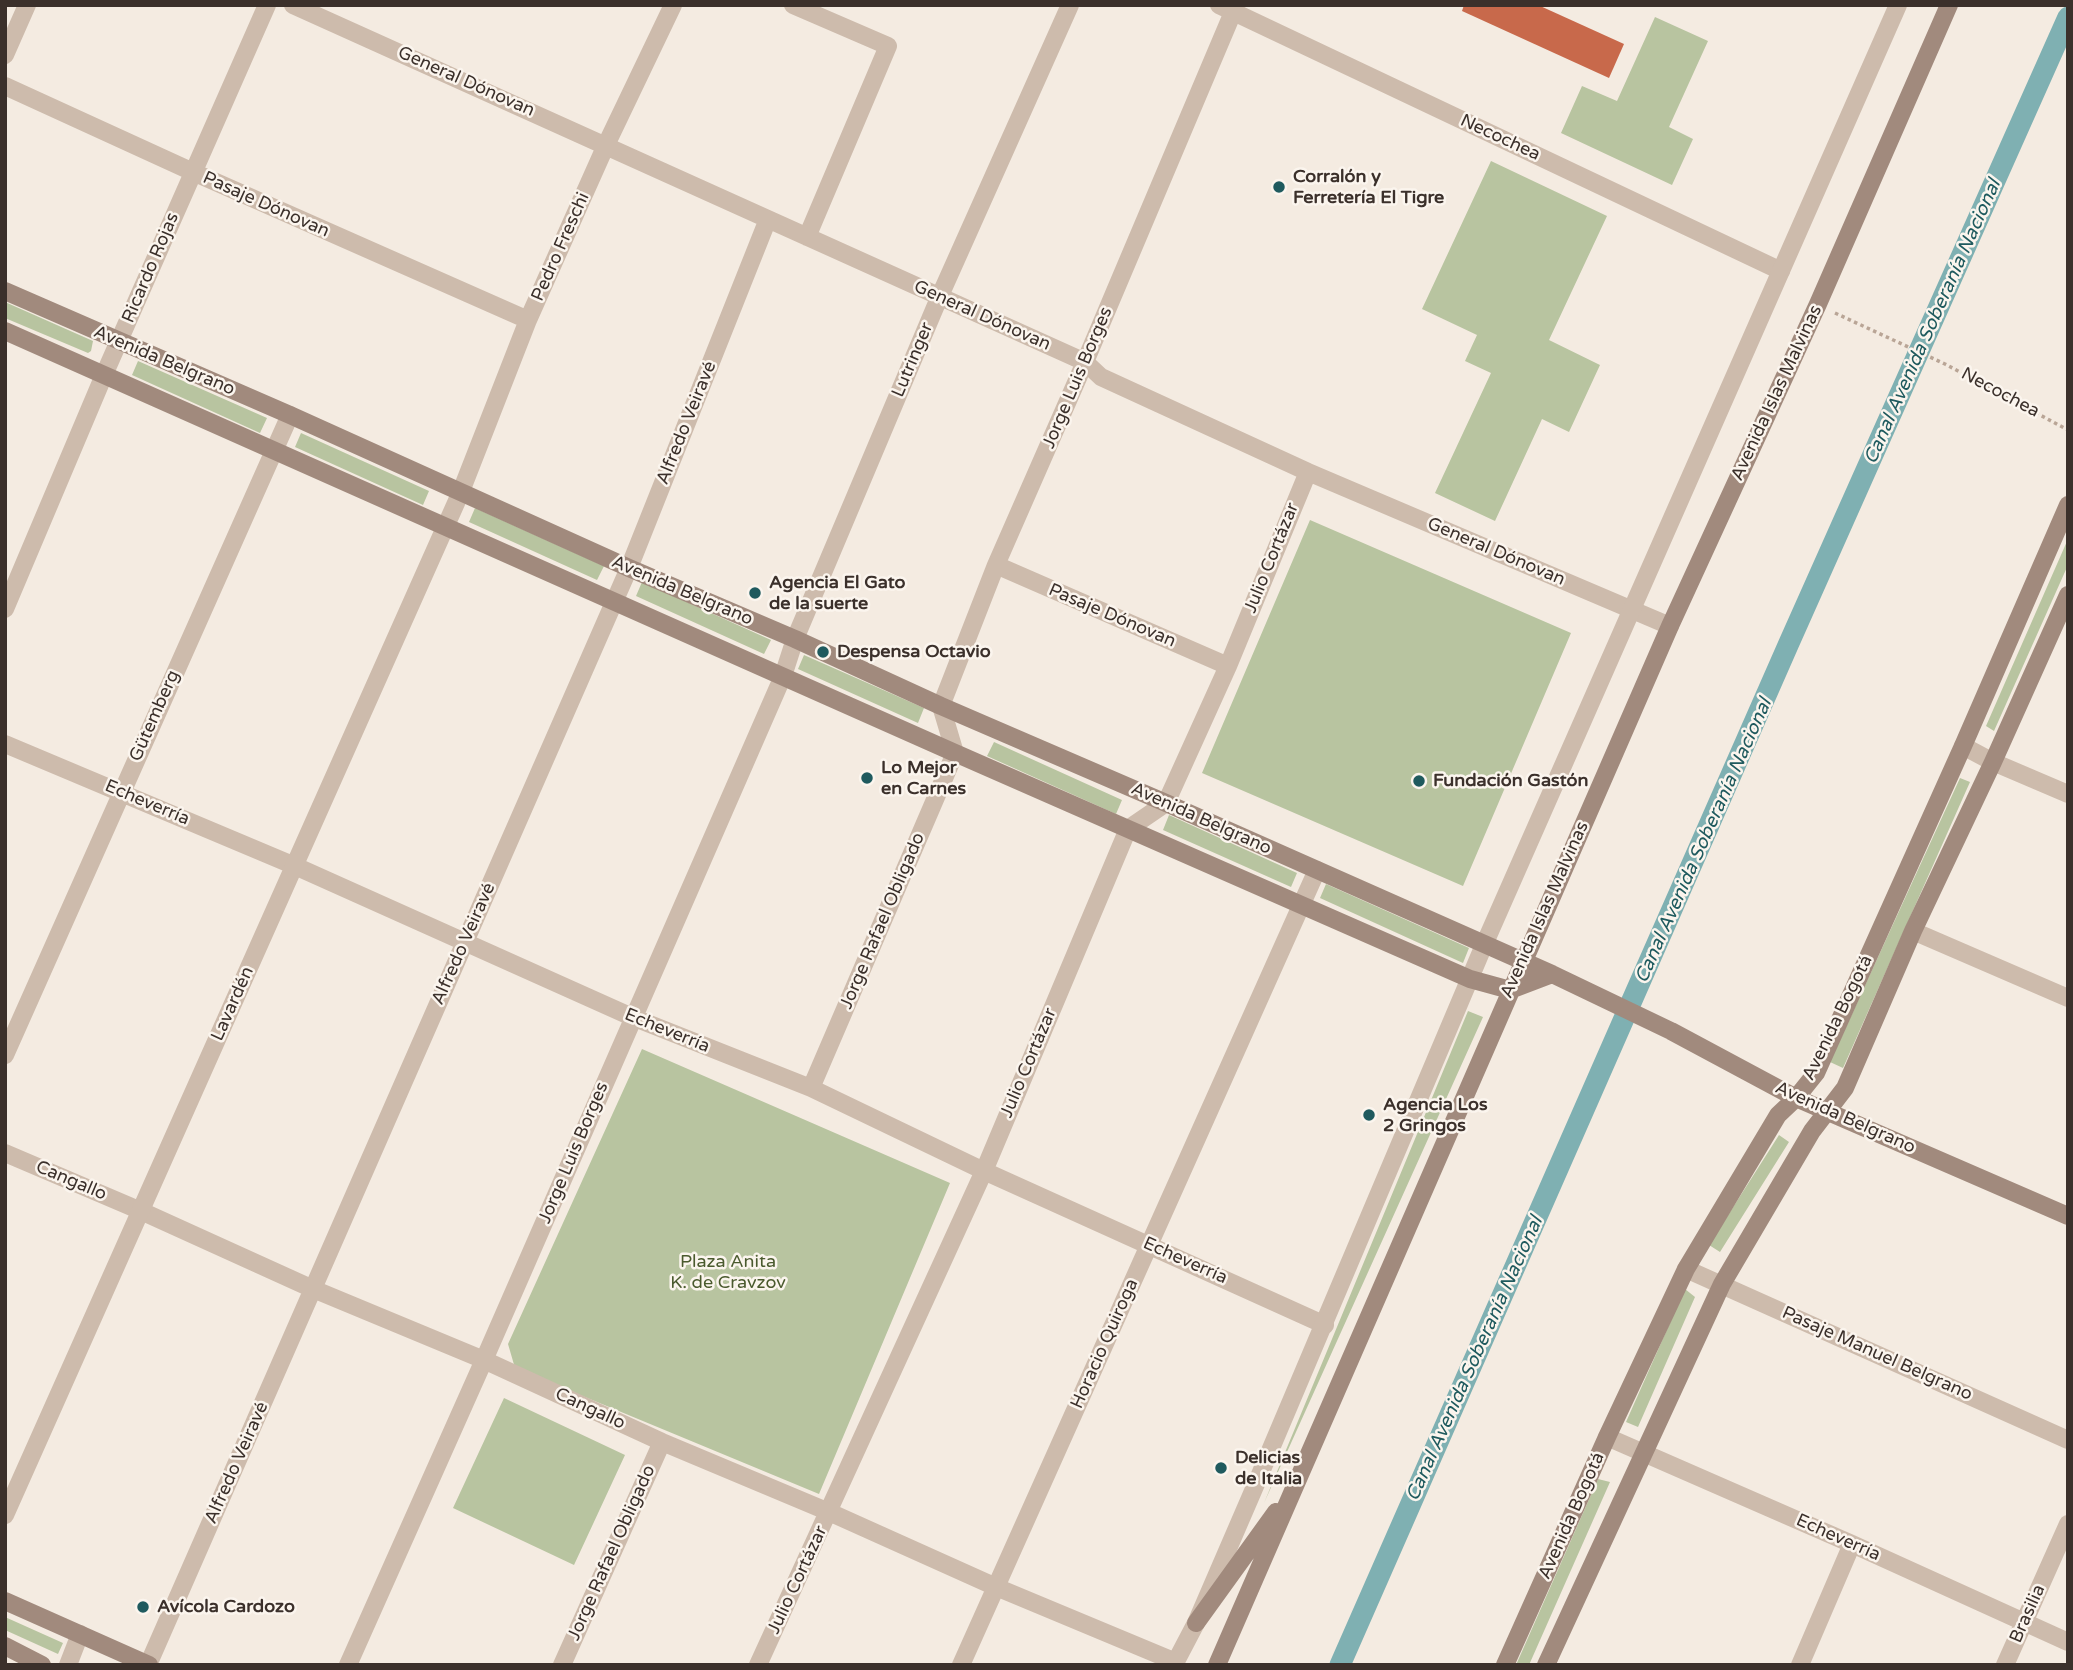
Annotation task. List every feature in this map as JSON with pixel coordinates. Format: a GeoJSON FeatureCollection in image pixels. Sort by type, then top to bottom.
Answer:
{"type":"FeatureCollection","features":[{"type":"Feature","properties":{"kind":"main road","name":"Avenida Islas Malvinas"},"geometry":{"type":"LineString","coordinates":[[1217,1665],[1670,626],[1818,304],[1949,5]]}},
{"type":"Feature","properties":{"kind":"main road","name":"Avenida Belgrano"},"geometry":{"type":"LineString","coordinates":[[5,291],[1552,974],[1671,1031],[1796,1098],[2068,1216]]}},
{"type":"Feature","properties":{"kind":"main road","name":"Avenida Belgrano"},"geometry":{"type":"LineString","coordinates":[[5,331],[1470,979],[1510,990]]}},
{"type":"Feature","properties":{"kind":"main road","name":"Avenida Bogotá"},"geometry":{"type":"LineString","coordinates":[[1506,1665],[1607,1437],[1686,1269],[1778,1115],[1796,1098],[1815,1073],[1963,747],[2068,505]]}},
{"type":"Feature","properties":{"kind":"main road","name":"Avenida Bogotá"},"geometry":{"type":"LineString","coordinates":[[1546,1665],[1642,1452],[1722,1284],[1812,1131],[1845,1088],[1913,931],[2068,595]]}},
{"type":"Feature","properties":{"kind":"main road"},"geometry":{"type":"LineString","coordinates":[[1510,990],[1552,974]]}},
{"type":"Feature","properties":{"kind":"main road"},"geometry":{"type":"LineString","coordinates":[[1196,1623],[1297,1483]]}},
{"type":"Feature","properties":{"kind":"main road"},"geometry":{"type":"LineString","coordinates":[[5,1601],[149,1665]]}},
{"type":"Feature","properties":{"kind":"main road"},"geometry":{"type":"LineString","coordinates":[[5,1646],[42,1665]]}},
{"type":"Feature","properties":{"kind":"street"},"geometry":{"type":"LineString","coordinates":[[5,55],[27,5]]}},
{"type":"Feature","properties":{"kind":"street","name":"Ricardo Rojas"},"geometry":{"type":"LineString","coordinates":[[5,609],[104,374],[267,5]]}},
{"type":"Feature","properties":{"kind":"street","name":"General Dónovan"},"geometry":{"type":"LineString","coordinates":[[293,5],[332,13],[606,145],[1085,362],[1101,377],[1308,472],[1670,626]]}},
{"type":"Feature","properties":{"kind":"street","name":"Pedro Freschi"},"geometry":{"type":"LineString","coordinates":[[460,494],[528,320],[606,145],[673,5]]}},
{"type":"Feature","properties":{"kind":"street"},"geometry":{"type":"LineString","coordinates":[[793,5],[888,46],[807,237]]}},
{"type":"Feature","properties":{"kind":"street","name":"Lutringer"},"geometry":{"type":"LineString","coordinates":[[795,639],[939,298],[1070,5]]}},
{"type":"Feature","properties":{"kind":"street"},"geometry":{"type":"LineString","coordinates":[[1175,1663],[1196,1623],[1325,1325],[1484,944],[1898,5]]}},
{"type":"Feature","properties":{"kind":"street","name":"Necochea"},"geometry":{"type":"LineString","coordinates":[[1229,7],[1781,271]]}},
{"type":"Feature","properties":{"kind":"street","name":"Jorge Luis Borges"},"geometry":{"type":"LineString","coordinates":[[941,706],[996,565],[1085,362],[1229,7]]}},
{"type":"Feature","properties":{"kind":"street","name":"Pasaje Dónovan"},"geometry":{"type":"LineString","coordinates":[[5,86],[192,172],[528,320]]}},
{"type":"Feature","properties":{"kind":"street","name":"Alfredo Veiravé"},"geometry":{"type":"LineString","coordinates":[[149,1665],[629,568],[768,219]]}},
{"type":"Feature","properties":{"kind":"street","name":"Gütemberg"},"geometry":{"type":"LineString","coordinates":[[5,1055],[290,415]]}},
{"type":"Feature","properties":{"kind":"street","name":"Julio Cortázar"},"geometry":{"type":"LineString","coordinates":[[1166,803],[1228,666],[1308,472]]}},
{"type":"Feature","properties":{"kind":"street","name":"Lavardén"},"geometry":{"type":"LineString","coordinates":[[5,1514],[460,494]]}},
{"type":"Feature","properties":{"kind":"street","name":"Pasaje Dónovan"},"geometry":{"type":"LineString","coordinates":[[996,565],[1228,666]]}},
{"type":"Feature","properties":{"kind":"street","name":"Jorge Luis Borges"},"geometry":{"type":"LineString","coordinates":[[348,1665],[783,676],[795,639]]}},
{"type":"Feature","properties":{"kind":"street"},"geometry":{"type":"LineString","coordinates":[[941,706],[955,753]]}},
{"type":"Feature","properties":{"kind":"street","name":"Echeverría"},"geometry":{"type":"LineString","coordinates":[[5,744],[295,866],[632,1017],[810,1088],[984,1171],[1325,1325]]}},
{"type":"Feature","properties":{"kind":"street"},"geometry":{"type":"LineString","coordinates":[[1963,747],[2068,794]]}},
{"type":"Feature","properties":{"kind":"street","name":"Jorge Rafael Obligado"},"geometry":{"type":"LineString","coordinates":[[810,1088],[955,753]]}},
{"type":"Feature","properties":{"kind":"street"},"geometry":{"type":"LineString","coordinates":[[1128,829],[1166,803]]}},
{"type":"Feature","properties":{"kind":"street","name":"Julio Cortázar"},"geometry":{"type":"LineString","coordinates":[[758,1665],[984,1171],[1128,829]]}},
{"type":"Feature","properties":{"kind":"street","name":"Horacio Quiroga"},"geometry":{"type":"LineString","coordinates":[[961,1665],[1317,870]]}},
{"type":"Feature","properties":{"kind":"street"},"geometry":{"type":"LineString","coordinates":[[1913,931],[2068,999]]}},
{"type":"Feature","properties":{"kind":"street","name":"Cangallo"},"geometry":{"type":"LineString","coordinates":[[5,1153],[313,1289],[484,1360],[662,1442],[1175,1663]]}},
{"type":"Feature","properties":{"kind":"street","name":"Pasaje Manuel Belgrano"},"geometry":{"type":"LineString","coordinates":[[1686,1269],[2068,1440]]}},
{"type":"Feature","properties":{"kind":"street","name":"Echeverría"},"geometry":{"type":"LineString","coordinates":[[1607,1437],[2068,1642]]}},
{"type":"Feature","properties":{"kind":"street","name":"Jorge Rafael Obligado"},"geometry":{"type":"LineString","coordinates":[[562,1665],[662,1442]]}},
{"type":"Feature","properties":{"kind":"street","name":"Brasilia"},"geometry":{"type":"LineString","coordinates":[[2005,1665],[2068,1524]]}},
{"type":"Feature","properties":{"kind":"street"},"geometry":{"type":"LineString","coordinates":[[1801,1665],[1852,1544]]}},
{"type":"Feature","properties":{"kind":"street"},"geometry":{"type":"LineString","coordinates":[[68,1665],[79,1634]]}},
{"type":"Feature","properties":{"kind":"path","name":"Necochea"},"geometry":{"type":"LineString","coordinates":[[1818,304],[1945,364],[2068,430]]}},
{"type":"Feature","properties":{"kind":"green space"},"geometry":{"type":"Polygon","coordinates":[[[1655,17],[1708,41],[1669,127],[1693,139],[1672,185],[1561,133],[1582,86],[1617,101],[1655,17]]]}},
{"type":"Feature","properties":{"kind":"green space"},"geometry":{"type":"Polygon","coordinates":[[[1491,161],[1607,216],[1549,340],[1600,365],[1569,432],[1542,419],[1495,521],[1435,493],[1491,373],[1465,361],[1477,335],[1422,309],[1491,161]]]}},
{"type":"Feature","properties":{"kind":"green space"},"geometry":{"type":"Polygon","coordinates":[[[5,302],[93,341],[91,351],[88,353],[5,318],[5,302]]]}},
{"type":"Feature","properties":{"kind":"green space"},"geometry":{"type":"Polygon","coordinates":[[[138,361],[267,418],[260,433],[132,375],[138,361]]]}},
{"type":"Feature","properties":{"kind":"green space"},"geometry":{"type":"Polygon","coordinates":[[[301,433],[429,491],[423,505],[295,447],[301,433]]]}},
{"type":"Feature","properties":{"kind":"green space"},"geometry":{"type":"Polygon","coordinates":[[[475,508],[604,566],[597,580],[469,522],[475,508]]]}},
{"type":"Feature","properties":{"kind":"green space"},"geometry":{"type":"Polygon","coordinates":[[[1310,520],[1571,633],[1463,886],[1202,773],[1310,520]]]}},
{"type":"Feature","properties":{"kind":"green space"},"geometry":{"type":"Polygon","coordinates":[[[2068,539],[2068,565],[1994,731],[1986,726],[2068,539]]]}},
{"type":"Feature","properties":{"kind":"green space"},"geometry":{"type":"Polygon","coordinates":[[[642,582],[771,640],[764,654],[636,596],[642,582]]]}},
{"type":"Feature","properties":{"kind":"green space"},"geometry":{"type":"Polygon","coordinates":[[[804,655],[924,708],[918,723],[798,669],[804,655]]]}},
{"type":"Feature","properties":{"kind":"green space"},"geometry":{"type":"Polygon","coordinates":[[[994,742],[1122,800],[1116,814],[987,756],[994,742]]]}},
{"type":"Feature","properties":{"kind":"green space"},"geometry":{"type":"Polygon","coordinates":[[[1960,778],[1970,782],[1843,1068],[1830,1062],[1960,778]]]}},
{"type":"Feature","properties":{"kind":"green space"},"geometry":{"type":"Polygon","coordinates":[[[1169,815],[1297,873],[1291,887],[1163,830],[1169,815]]]}},
{"type":"Feature","properties":{"kind":"green space"},"geometry":{"type":"Polygon","coordinates":[[[1326,884],[1469,948],[1463,963],[1320,898],[1326,884]]]}},
{"type":"Feature","properties":{"kind":"green space"},"geometry":{"type":"Polygon","coordinates":[[[1468,1011],[1483,1017],[1264,1503],[1468,1011]]]}},
{"type":"Feature","properties":{"kind":"green space","name":"Plaza Anita K. de Cravzov"},"geometry":{"type":"Polygon","coordinates":[[[642,1049],[950,1183],[819,1494],[515,1368],[508,1344],[642,1049]]]}},
{"type":"Feature","properties":{"kind":"green space"},"geometry":{"type":"Polygon","coordinates":[[[1779,1135],[1789,1142],[1720,1252],[1709,1245],[1779,1135]]]}},
{"type":"Feature","properties":{"kind":"green space"},"geometry":{"type":"Polygon","coordinates":[[[1685,1289],[1695,1297],[1638,1427],[1626,1422],[1685,1289]]]}},
{"type":"Feature","properties":{"kind":"green space"},"geometry":{"type":"Polygon","coordinates":[[[504,1398],[625,1455],[574,1565],[453,1508],[504,1398]]]}},
{"type":"Feature","properties":{"kind":"green space"},"geometry":{"type":"Polygon","coordinates":[[[1598,1479],[1610,1482],[1529,1665],[1516,1665],[1598,1479]]]}},
{"type":"Feature","properties":{"kind":"green space"},"geometry":{"type":"Polygon","coordinates":[[[5,1617],[63,1643],[58,1654],[5,1630],[5,1617]]]}},
{"type":"Feature","properties":{"kind":"building"},"geometry":{"type":"Polygon","coordinates":[[[1464,5],[1538,5],[1624,44],[1609,78],[1462,11],[1464,5]]]}},
{"type":"Feature","properties":{"kind":"waterway","name":"Canal Avenida Soberanía Nacional"},"geometry":{"type":"LineString","coordinates":[[1340,1665],[1789,643],[2068,17]]}},
{"type":"Feature","properties":{"kind":"place","name":"Corralón y Ferretería El Tigre"},"geometry":{"type":"Point","coordinates":[1279,187]}},
{"type":"Feature","properties":{"kind":"place","name":"Agencia El Gato de la suerte"},"geometry":{"type":"Point","coordinates":[755,593]}},
{"type":"Feature","properties":{"kind":"place","name":"Despensa Octavio"},"geometry":{"type":"Point","coordinates":[823,652]}},
{"type":"Feature","properties":{"kind":"place","name":"Lo Mejor en Carnes"},"geometry":{"type":"Point","coordinates":[867,778]}},
{"type":"Feature","properties":{"kind":"place","name":"Fundación Gastón"},"geometry":{"type":"Point","coordinates":[1419,781]}},
{"type":"Feature","properties":{"kind":"place","name":"Agencia Los 2 Gringos"},"geometry":{"type":"Point","coordinates":[1369,1115]}},
{"type":"Feature","properties":{"kind":"place","name":"Delicias de Italia"},"geometry":{"type":"Point","coordinates":[1221,1468]}},
{"type":"Feature","properties":{"kind":"place","name":"Avícola Cardozo"},"geometry":{"type":"Point","coordinates":[143,1607]}}]}
